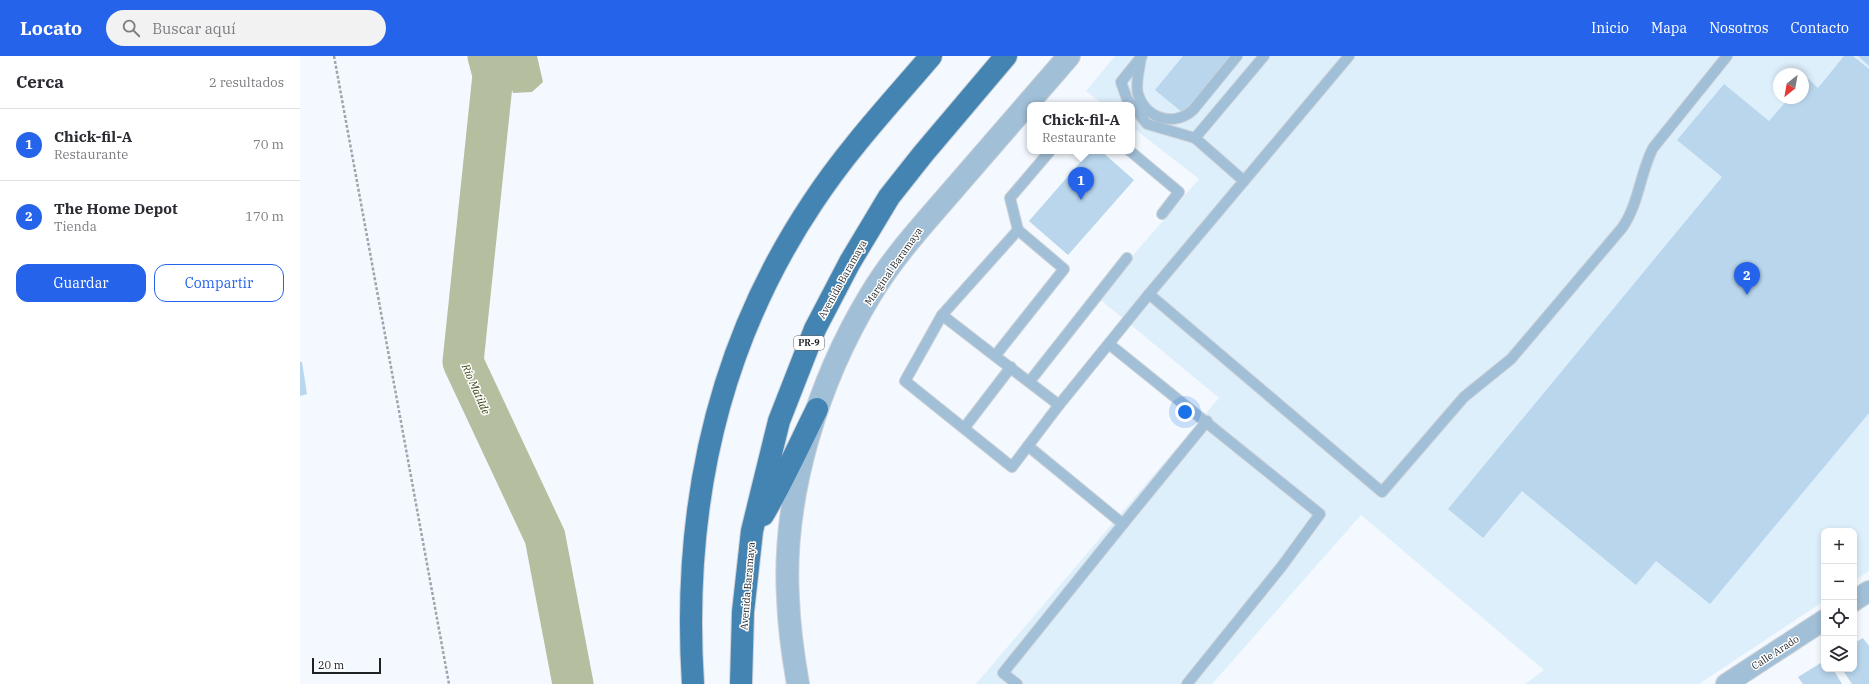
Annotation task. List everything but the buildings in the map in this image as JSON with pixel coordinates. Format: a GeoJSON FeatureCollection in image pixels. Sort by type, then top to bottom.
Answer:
{"type":"FeatureCollection","features":[{"type":"Feature","properties":{"kind":"highway"},"geometry":{"type":"LineString","coordinates":[[693,684],[690,607],[696,518],[712,431],[740,342],[776,263],[812,203],[838,166],[931,56]]}},
{"type":"Feature","properties":{"kind":"highway","name":"Avenida Baramaya"},"geometry":{"type":"LineString","coordinates":[[741,684],[743,612],[752,531],[779,420],[815,330],[850,262],[889,197],[923,154],[1006,56]]}},
{"type":"Feature","properties":{"kind":"highway"},"geometry":{"type":"LineString","coordinates":[[752,531],[782,484],[788,466],[817,409]]}},
{"type":"Feature","properties":{"kind":"street","name":"Marginal Baramaya"},"geometry":{"type":"LineString","coordinates":[[1028,102],[1068,56]]}},
{"type":"Feature","properties":{"kind":"street","name":"Marginal Baramaya"},"geometry":{"type":"LineString","coordinates":[[798,684],[788,597],[790,539],[799,472],[817,409],[837,355],[872,293],[917,231],[1027,104]]}},
{"type":"Feature","properties":{"kind":"street"},"geometry":{"type":"LineString","coordinates":[[1856,600],[1869,591]]}},
{"type":"Feature","properties":{"kind":"street","name":"Calle Arado"},"geometry":{"type":"LineString","coordinates":[[1726,684],[1821,622]]}},
{"type":"Feature","properties":{"kind":"lane"},"geometry":{"type":"LineString","coordinates":[[1141,56],[1138,92],[1142,103],[1162,119],[1175,120],[1186,116],[1193,110],[1237,56]]}},
{"type":"Feature","properties":{"kind":"lane"},"geometry":{"type":"LineString","coordinates":[[1130,102],[1121,82],[1141,56]]}},
{"type":"Feature","properties":{"kind":"lane"},"geometry":{"type":"LineString","coordinates":[[1195,138],[1264,56]]}},
{"type":"Feature","properties":{"kind":"lane"},"geometry":{"type":"LineString","coordinates":[[1018,230],[942,315],[906,381],[965,427],[1012,467],[1059,405],[1148,294],[1349,56]]}},
{"type":"Feature","properties":{"kind":"lane"},"geometry":{"type":"LineString","coordinates":[[1148,294],[1382,492],[1464,397],[1511,359],[1622,228],[1629,218],[1648,158],[1653,148],[1727,56]]}},
{"type":"Feature","properties":{"kind":"lane"},"geometry":{"type":"LineString","coordinates":[[1135,109],[1147,124],[1195,138],[1244,181]]}},
{"type":"Feature","properties":{"kind":"lane"},"geometry":{"type":"LineString","coordinates":[[995,356],[1064,269],[1018,230],[1010,198],[1047,154]]}},
{"type":"Feature","properties":{"kind":"lane"},"geometry":{"type":"LineString","coordinates":[[1134,154],[1179,192],[1162,214]]}},
{"type":"Feature","properties":{"kind":"lane"},"geometry":{"type":"LineString","coordinates":[[1030,381],[1128,258]]}},
{"type":"Feature","properties":{"kind":"lane"},"geometry":{"type":"LineString","coordinates":[[942,315],[1030,381],[1059,405]]}},
{"type":"Feature","properties":{"kind":"lane"},"geometry":{"type":"LineString","coordinates":[[1109,344],[1207,421],[1320,514],[1282,566],[1187,684]]}},
{"type":"Feature","properties":{"kind":"lane"},"geometry":{"type":"LineString","coordinates":[[965,427],[1011,367]]}},
{"type":"Feature","properties":{"kind":"lane"},"geometry":{"type":"LineString","coordinates":[[1017,684],[1003,672],[1207,421]]}},
{"type":"Feature","properties":{"kind":"lane"},"geometry":{"type":"LineString","coordinates":[[1028,446],[1123,524]]}},
{"type":"Feature","properties":{"kind":"path"},"geometry":{"type":"LineString","coordinates":[[334,56],[449,684]]}},
{"type":"Feature","properties":{"kind":"shaded area"},"geometry":{"type":"Polygon","coordinates":[[[501,56],[537,56],[543,82],[532,92],[513,93],[501,56]]]}},
{"type":"Feature","properties":{"kind":"shaded area"},"geometry":{"type":"Polygon","coordinates":[[[1115,56],[1869,56],[1869,571],[1857,579],[1857,528],[1821,528],[1821,603],[1699,684],[1525,684],[1544,670],[1361,515],[1212,684],[976,684],[1219,398],[1097,297],[1199,179],[1135,129],[1135,102],[1100,102],[1086,91],[1115,56]]]}},
{"type":"Feature","properties":{"kind":"waterway","name":"Río Matilde"},"geometry":{"type":"LineString","coordinates":[[488,56],[493,75],[463,362],[545,537],[573,684]]}},
{"type":"Feature","properties":{"kind":"place","name":"Chick-fil-A"},"geometry":{"type":"Point","coordinates":[1081,200]}},
{"type":"Feature","properties":{"kind":"place","name":"The Home Depot"},"geometry":{"type":"Point","coordinates":[1747,295]}}]}
